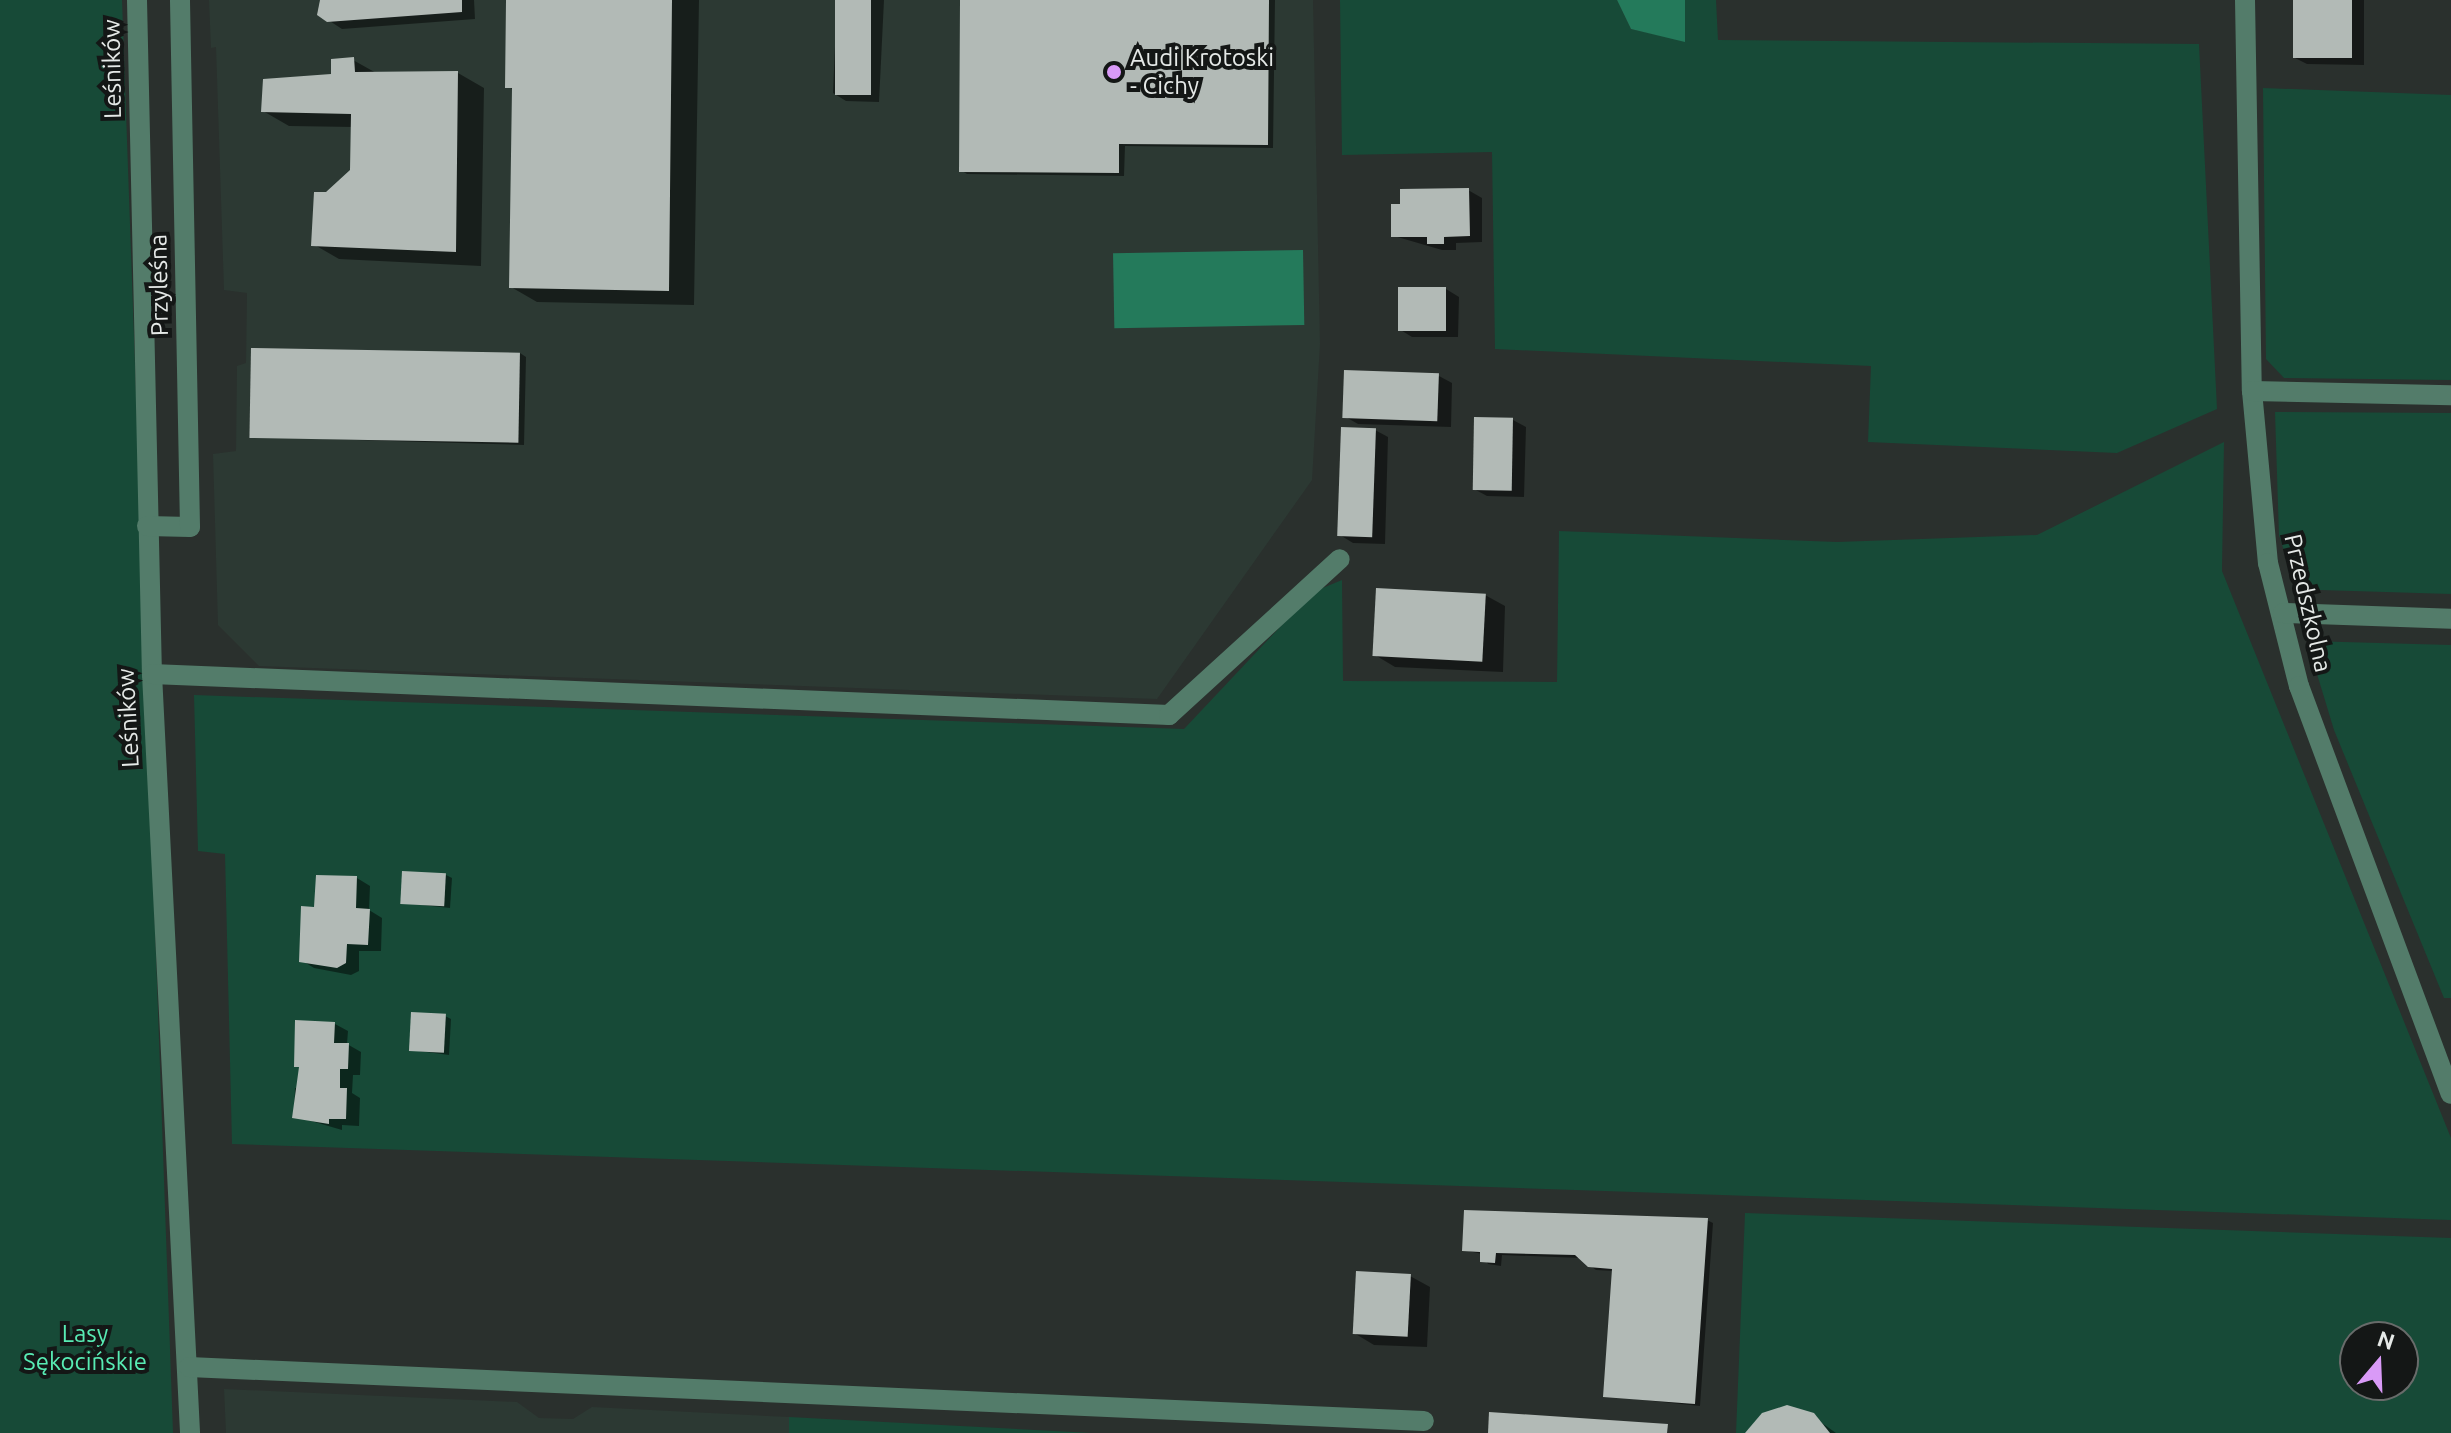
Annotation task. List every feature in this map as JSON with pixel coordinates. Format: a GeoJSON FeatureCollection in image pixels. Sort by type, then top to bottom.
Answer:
{"type":"FeatureCollection","features":[{"type":"Feature","properties":{"kind":"street","name":"Leśników"},"geometry":{"type":"LineString","coordinates":[[137,0],[152,674],[190,1433]]}},
{"type":"Feature","properties":{"kind":"street","name":"Przyleśna"},"geometry":{"type":"LineString","coordinates":[[147,526],[190,527],[180,0]]}},
{"type":"Feature","properties":{"kind":"street","name":"Przedszkolna"},"geometry":{"type":"LineString","coordinates":[[2245,0],[2252,391],[2268,563],[2299,686],[2451,1094]]}},
{"type":"Feature","properties":{"kind":"street"},"geometry":{"type":"LineString","coordinates":[[2252,391],[2451,395]]}},
{"type":"Feature","properties":{"kind":"street"},"geometry":{"type":"LineString","coordinates":[[152,674],[1169,715],[1340,559]]}},
{"type":"Feature","properties":{"kind":"street"},"geometry":{"type":"LineString","coordinates":[[2283,613],[2451,619]]}},
{"type":"Feature","properties":{"kind":"street"},"geometry":{"type":"LineString","coordinates":[[189,1367],[1424,1421]]}},
{"type":"Feature","properties":{"kind":"shaded area"},"geometry":{"type":"Polygon","coordinates":[[[209,0],[1313,0],[1320,344],[1312,480],[1157,699],[259,666],[218,625],[213,454],[236,451],[237,366],[246,363],[247,293],[224,290],[216,47],[211,48],[209,0]]]}},
{"type":"Feature","properties":{"kind":"shaded area"},"geometry":{"type":"Polygon","coordinates":[[[1617,0],[1685,0],[1685,42],[1631,29],[1617,0]]]}},
{"type":"Feature","properties":{"kind":"shaded area"},"geometry":{"type":"Polygon","coordinates":[[[1303,250],[1304,325],[1114,328],[1113,253],[1303,250]]]}},
{"type":"Feature","properties":{"kind":"shaded area"},"geometry":{"type":"Polygon","coordinates":[[[224,1389],[517,1402],[539,1418],[573,1419],[592,1407],[789,1417],[789,1433],[226,1433],[224,1389]]]}},
{"type":"Feature","properties":{"kind":"green space","name":"Lasy Sękocińskie"},"geometry":{"type":"Polygon","coordinates":[[[0,0],[122,0],[173,1433],[0,1433],[0,0]]]}},
{"type":"Feature","properties":{"kind":"green space"},"geometry":{"type":"Polygon","coordinates":[[[1340,0],[1617,0],[1631,29],[1685,41],[1685,0],[1716,0],[1718,40],[2199,44],[2217,409],[2117,453],[1868,442],[1871,366],[1495,349],[1492,152],[1342,155],[1340,0]]]}},
{"type":"Feature","properties":{"kind":"green space"},"geometry":{"type":"Polygon","coordinates":[[[2263,88],[2451,95],[2451,380],[2284,378],[2266,359],[2263,88]]]}},
{"type":"Feature","properties":{"kind":"green space"},"geometry":{"type":"Polygon","coordinates":[[[2275,412],[2451,413],[2451,594],[2320,590],[2289,567],[2279,535],[2275,412]]]}},
{"type":"Feature","properties":{"kind":"green space"},"geometry":{"type":"Polygon","coordinates":[[[2224,442],[2222,571],[2451,1138],[2451,1220],[232,1144],[225,854],[198,851],[194,695],[1184,729],[1313,592],[1342,580],[1343,681],[1557,682],[1559,531],[1837,542],[2037,535],[2224,442]]]}},
{"type":"Feature","properties":{"kind":"green space"},"geometry":{"type":"Polygon","coordinates":[[[2307,641],[2451,645],[2451,998],[2444,998],[2334,730],[2307,641]]]}},
{"type":"Feature","properties":{"kind":"green space"},"geometry":{"type":"Polygon","coordinates":[[[1745,1213],[2451,1238],[2451,1433],[1736,1433],[1745,1213]]]}},
{"type":"Feature","properties":{"kind":"green space"},"geometry":{"type":"Polygon","coordinates":[[[789,1417],[1092,1433],[789,1433],[789,1417]]]}},
{"type":"Feature","properties":{"kind":"building"},"geometry":{"type":"Polygon","coordinates":[[[320,0],[462,0],[462,12],[327,22],[317,15],[320,0]]]}},
{"type":"Feature","properties":{"kind":"building"},"geometry":{"type":"Polygon","coordinates":[[[506,0],[672,0],[669,291],[509,288],[512,88],[505,88],[506,0]]]}},
{"type":"Feature","properties":{"kind":"building"},"geometry":{"type":"Polygon","coordinates":[[[835,0],[871,0],[871,95],[835,95],[835,0]]]}},
{"type":"Feature","properties":{"kind":"building","name":"Audi Krotoski - Cichy"},"geometry":{"type":"Polygon","coordinates":[[[960,0],[1269,0],[1268,145],[1119,144],[1119,173],[959,172],[960,0]]]}},
{"type":"Feature","properties":{"kind":"building"},"geometry":{"type":"Polygon","coordinates":[[[2293,0],[2352,0],[2352,58],[2293,58],[2293,0]]]}},
{"type":"Feature","properties":{"kind":"building"},"geometry":{"type":"Polygon","coordinates":[[[354,57],[355,72],[458,71],[456,252],[311,246],[314,192],[326,192],[350,170],[351,114],[261,112],[263,79],[331,74],[331,59],[354,57]]]}},
{"type":"Feature","properties":{"kind":"building"},"geometry":{"type":"Polygon","coordinates":[[[1469,188],[1470,236],[1444,237],[1444,244],[1427,244],[1427,237],[1391,237],[1391,204],[1400,204],[1400,189],[1469,188]]]}},
{"type":"Feature","properties":{"kind":"building"},"geometry":{"type":"Polygon","coordinates":[[[1398,287],[1446,287],[1446,331],[1398,331],[1398,287]]]}},
{"type":"Feature","properties":{"kind":"building"},"geometry":{"type":"Polygon","coordinates":[[[251,348],[520,353],[518,443],[249,438],[251,348]]]}},
{"type":"Feature","properties":{"kind":"building"},"geometry":{"type":"Polygon","coordinates":[[[1344,370],[1439,373],[1437,421],[1342,418],[1344,370]]]}},
{"type":"Feature","properties":{"kind":"building"},"geometry":{"type":"Polygon","coordinates":[[[1474,417],[1513,418],[1512,491],[1473,490],[1474,417]]]}},
{"type":"Feature","properties":{"kind":"building"},"geometry":{"type":"Polygon","coordinates":[[[1341,427],[1376,428],[1372,537],[1337,536],[1341,427]]]}},
{"type":"Feature","properties":{"kind":"building"},"geometry":{"type":"Polygon","coordinates":[[[1376,588],[1486,594],[1482,662],[1372,656],[1376,588]]]}},
{"type":"Feature","properties":{"kind":"building"},"geometry":{"type":"Polygon","coordinates":[[[402,871],[446,873],[444,906],[400,904],[402,871]]]}},
{"type":"Feature","properties":{"kind":"building"},"geometry":{"type":"Polygon","coordinates":[[[316,875],[357,876],[356,908],[370,909],[368,945],[347,944],[346,963],[337,968],[299,962],[301,906],[314,907],[316,875]]]}},
{"type":"Feature","properties":{"kind":"building"},"geometry":{"type":"Polygon","coordinates":[[[411,1012],[446,1014],[444,1053],[409,1051],[411,1012]]]}},
{"type":"Feature","properties":{"kind":"building"},"geometry":{"type":"Polygon","coordinates":[[[295,1020],[335,1022],[334,1043],[349,1043],[348,1069],[340,1069],[340,1088],[347,1088],[346,1119],[329,1119],[329,1124],[292,1118],[299,1067],[294,1067],[295,1020]]]}},
{"type":"Feature","properties":{"kind":"building"},"geometry":{"type":"Polygon","coordinates":[[[1464,1210],[1708,1218],[1695,1404],[1603,1397],[1612,1269],[1588,1267],[1575,1255],[1496,1253],[1495,1263],[1480,1262],[1480,1252],[1462,1251],[1464,1210]]]}},
{"type":"Feature","properties":{"kind":"building"},"geometry":{"type":"Polygon","coordinates":[[[1356,1271],[1411,1274],[1408,1337],[1353,1334],[1356,1271]]]}},
{"type":"Feature","properties":{"kind":"building"},"geometry":{"type":"Polygon","coordinates":[[[1787,1405],[1814,1413],[1830,1433],[1745,1433],[1762,1413],[1787,1405]]]}},
{"type":"Feature","properties":{"kind":"building"},"geometry":{"type":"Polygon","coordinates":[[[1489,1412],[1668,1424],[1667,1433],[1488,1433],[1489,1412]]]}},
{"type":"Feature","properties":{"kind":"place","name":"Audi Krotoski - Cichy"},"geometry":{"type":"Point","coordinates":[1114,72]}}]}
